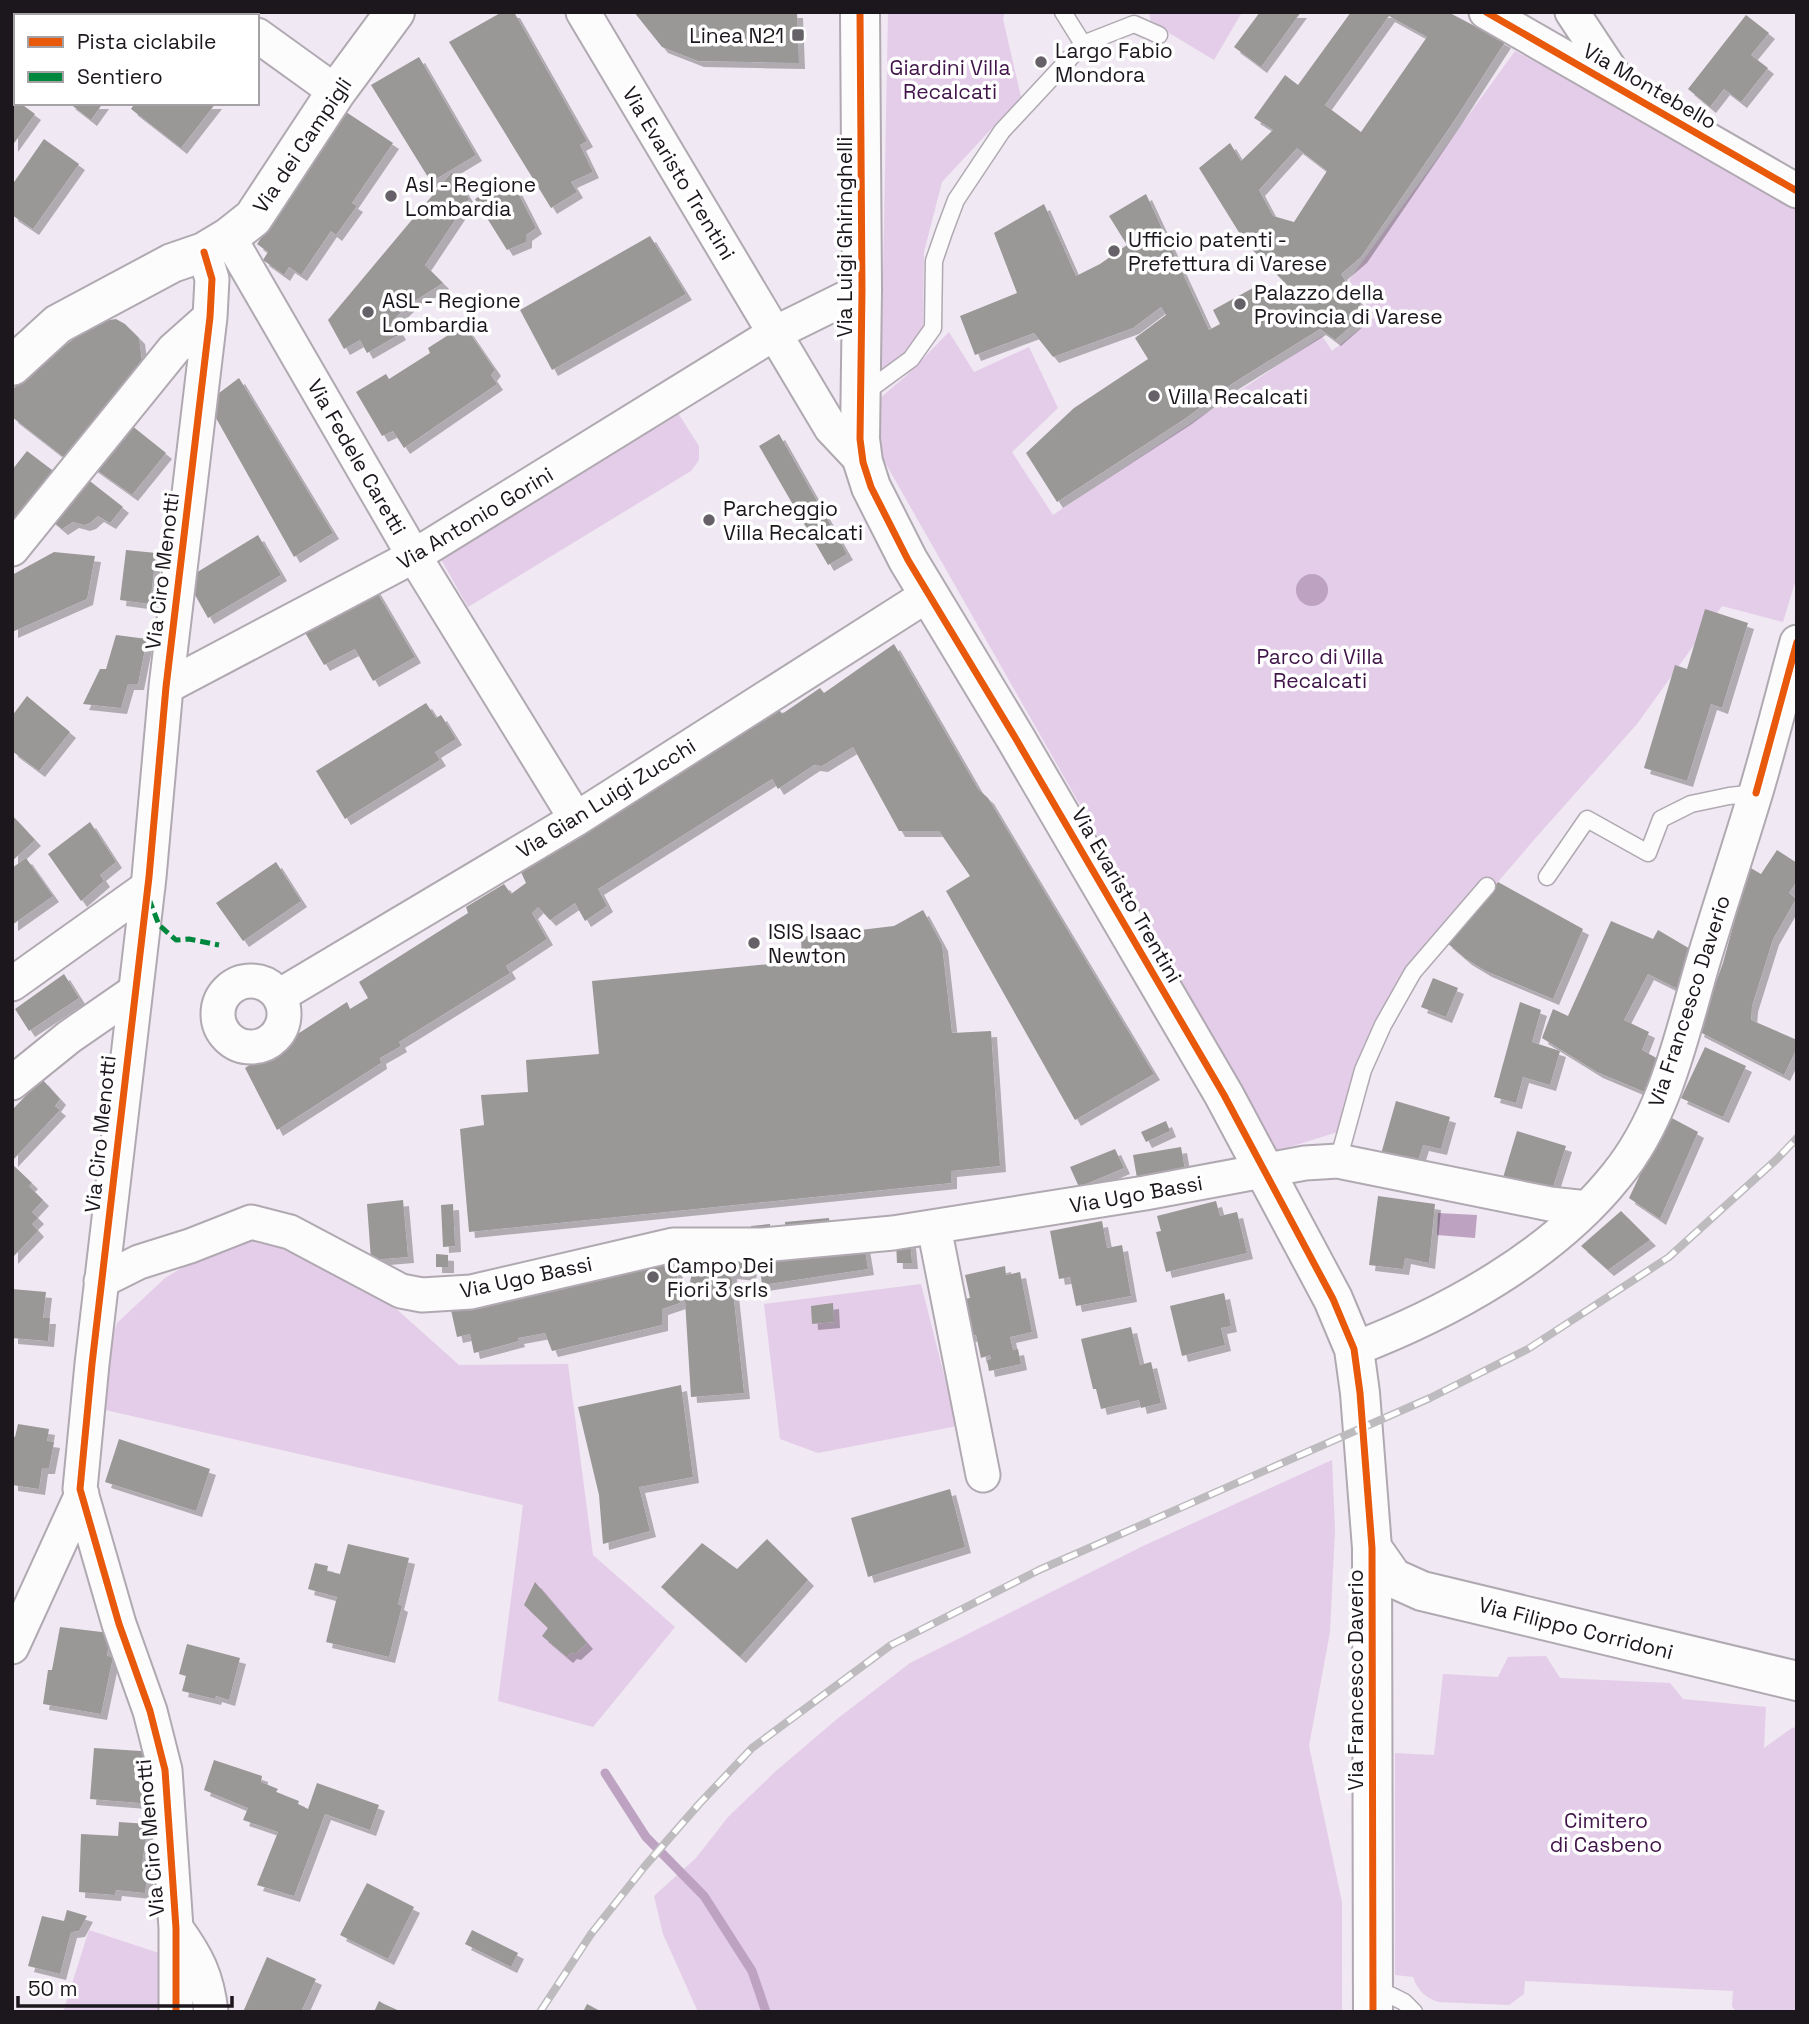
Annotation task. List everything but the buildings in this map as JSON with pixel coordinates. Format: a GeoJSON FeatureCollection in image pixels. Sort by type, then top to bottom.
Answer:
{"type":"FeatureCollection","features":[{"type":"Feature","properties":{"kind":"street","name":"Via dei Campigli"},"geometry":{"type":"LineString","coordinates":[[12,366],[58,324],[172,263],[217,245],[253,218],[336,92],[396,12]]}},
{"type":"Feature","properties":{"kind":"street","name":"Via Evaristo Trentini"},"geometry":{"type":"LineString","coordinates":[[583,12],[831,428],[863,462],[871,487],[908,560],[1224,1095],[1333,1300],[1354,1349]]}},
{"type":"Feature","properties":{"kind":"street","name":"Via Luigi Ghiringhelli"},"geometry":{"type":"LineString","coordinates":[[860,12],[860,439],[863,462]]}},
{"type":"Feature","properties":{"kind":"street","name":"Via Montebello"},"geometry":{"type":"LineString","coordinates":[[1486,12],[1797,191]]}},
{"type":"Feature","properties":{"kind":"street"},"geometry":{"type":"LineString","coordinates":[[1572,12],[1625,91]]}},
{"type":"Feature","properties":{"kind":"street"},"geometry":{"type":"LineString","coordinates":[[259,36],[336,92]]}},
{"type":"Feature","properties":{"kind":"street","name":"Via Ciro Menotti"},"geometry":{"type":"LineString","coordinates":[[176,2012],[176,1928],[165,1770],[150,1711],[120,1624],[80,1489],[101,1282],[148,887],[166,687],[217,245]]}},
{"type":"Feature","properties":{"kind":"street","name":"Via Fedele Caretti"},"geometry":{"type":"LineString","coordinates":[[217,245],[414,556],[576,819]]}},
{"type":"Feature","properties":{"kind":"street","name":"Via Antonio Gorini"},"geometry":{"type":"LineString","coordinates":[[166,687],[414,556],[775,333],[862,290]]}},
{"type":"Feature","properties":{"kind":"street"},"geometry":{"type":"LineString","coordinates":[[12,549],[174,349],[210,317]]}},
{"type":"Feature","properties":{"kind":"street","name":"Via Gian Luigi Zucchi"},"geometry":{"type":"LineString","coordinates":[[279,996],[576,819],[929,594]]}},
{"type":"Feature","properties":{"kind":"street","name":"Via Francesco Daverio"},"geometry":{"type":"LineString","coordinates":[[1373,2010],[1372,1548],[1354,1349],[1424,1319],[1495,1279],[1551,1241],[1617,1176],[1640,1141],[1675,1059],[1756,793],[1797,642]]}},
{"type":"Feature","properties":{"kind":"street"},"geometry":{"type":"LineString","coordinates":[[12,984],[148,887]]}},
{"type":"Feature","properties":{"kind":"street"},"geometry":{"type":"LineString","coordinates":[[12,1083],[69,1037],[134,992]]}},
{"type":"Feature","properties":{"kind":"street","name":"Via Ugo Bassi"},"geometry":{"type":"LineString","coordinates":[[101,1282],[139,1262],[251,1222],[290,1232],[401,1291],[422,1295],[471,1292],[673,1245],[762,1245],[893,1233],[1135,1195],[1305,1163],[1338,1161],[1550,1204],[1588,1207]]}},
{"type":"Feature","properties":{"kind":"street"},"geometry":{"type":"LineString","coordinates":[[934,1227],[983,1475]]}},
{"type":"Feature","properties":{"kind":"street","name":"Via Ciro Menotti"},"geometry":{"type":"LineString","coordinates":[[12,1647],[82,1494]]}},
{"type":"Feature","properties":{"kind":"street","name":"Via Filippo Corridoni"},"geometry":{"type":"LineString","coordinates":[[1372,1548],[1393,1578],[1422,1591],[1797,1681]]}},
{"type":"Feature","properties":{"kind":"street"},"geometry":{"type":"LineString","coordinates":[[176,1928],[195,1955],[209,1993],[211,2012]]}},
{"type":"Feature","properties":{"kind":"lane"},"geometry":{"type":"LineString","coordinates":[[1063,12],[1083,44]]}},
{"type":"Feature","properties":{"kind":"lane"},"geometry":{"type":"LineString","coordinates":[[870,389],[911,359],[933,328],[934,261],[956,200],[1002,131],[1083,44],[1134,24],[1159,35]]}},
{"type":"Feature","properties":{"kind":"lane"},"geometry":{"type":"LineString","coordinates":[[1548,877],[1587,819],[1648,853],[1661,819],[1691,804],[1756,793]]}},
{"type":"Feature","properties":{"kind":"lane"},"geometry":{"type":"LineString","coordinates":[[1338,1161],[1363,1070],[1382,1025],[1413,972],[1487,886]]}},
{"type":"Feature","properties":{"kind":"lane"},"geometry":{"type":"LineString","coordinates":[[1373,2010],[1380,1999],[1390,1995],[1404,2002],[1414,2012]]}},
{"type":"Feature","properties":{"kind":"green space","name":"Giardini Villa Recalcati"},"geometry":{"type":"Polygon","coordinates":[[[888,12],[1005,12],[1003,19],[1021,97],[942,182],[924,252],[923,339],[881,379],[888,12]]]}},
{"type":"Feature","properties":{"kind":"green space"},"geometry":{"type":"Polygon","coordinates":[[[1149,12],[1241,14],[1214,60],[1151,22],[1149,12]]]}},
{"type":"Feature","properties":{"kind":"green space","name":"Parco di Villa Recalcati"},"geometry":{"type":"Polygon","coordinates":[[[1515,51],[1797,201],[1797,576],[1783,622],[1722,606],[1637,724],[1399,997],[1344,1130],[1277,1151],[882,457],[879,399],[949,332],[974,372],[1029,347],[1058,408],[1012,452],[1053,515],[1322,336],[1332,351],[1375,317],[1349,280],[1515,51]]]}},
{"type":"Feature","properties":{"kind":"green space"},"geometry":{"type":"Polygon","coordinates":[[[676,410],[699,446],[699,460],[691,471],[468,607],[439,556],[676,410]]]}},
{"type":"Feature","properties":{"kind":"green space"},"geometry":{"type":"Polygon","coordinates":[[[262,1234],[373,1288],[459,1365],[568,1364],[593,1555],[675,1627],[593,1727],[498,1701],[523,1505],[101,1409],[102,1366],[117,1323],[165,1278],[218,1246],[262,1234]]]}},
{"type":"Feature","properties":{"kind":"green space"},"geometry":{"type":"Polygon","coordinates":[[[921,1284],[957,1426],[818,1453],[780,1439],[764,1304],[921,1284]]]}},
{"type":"Feature","properties":{"kind":"green space"},"geometry":{"type":"Polygon","coordinates":[[[1332,1460],[1335,1530],[1330,1632],[1309,1746],[1342,1902],[1342,2012],[698,2012],[663,1934],[654,1896],[696,1858],[728,1817],[776,1771],[837,1719],[910,1663],[1143,1546],[1332,1460]]]}},
{"type":"Feature","properties":{"kind":"green space","name":"Cimitero di Casbeno"},"geometry":{"type":"Polygon","coordinates":[[[1546,1656],[1560,1678],[1670,1683],[1683,1699],[1766,1707],[1764,1748],[1797,1727],[1797,2012],[1736,2012],[1732,2006],[1733,1991],[1525,1981],[1524,1994],[1509,2005],[1438,2002],[1422,1993],[1413,1977],[1395,1975],[1395,1753],[1434,1755],[1443,1674],[1498,1677],[1508,1657],[1546,1656]]]}},
{"type":"Feature","properties":{"kind":"green space"},"geometry":{"type":"Polygon","coordinates":[[[89,1930],[165,1955],[162,2012],[63,2012],[89,1930]]]}},
{"type":"Feature","properties":{"kind":"shaded area"},"geometry":{"type":"Polygon","coordinates":[[[1312,574],[1324,578],[1328,590],[1324,602],[1312,606],[1300,602],[1296,590],[1300,578],[1312,574]]]}},
{"type":"Feature","properties":{"kind":"shaded area"},"geometry":{"type":"Polygon","coordinates":[[[1438,1213],[1477,1215],[1475,1238],[1437,1235],[1438,1213]]]}},
{"type":"Feature","properties":{"kind":"waterway"},"geometry":{"type":"LineString","coordinates":[[605,1773],[646,1837],[704,1896],[752,1971],[766,2012]]}},
{"type":"Feature","properties":{"kind":"railway"},"geometry":{"type":"LineString","coordinates":[[540,2012],[591,1934],[645,1866],[752,1748],[891,1645],[1039,1570],[1430,1398],[1528,1349],[1669,1257],[1797,1138]]}},
{"type":"Feature","properties":{"kind":"marked path"},"geometry":{"type":"LineString","coordinates":[[149,899],[159,925],[176,940],[189,939],[219,945]]}},
{"type":"Feature","properties":{"kind":"cycle path"},"geometry":{"type":"LineString","coordinates":[[860,12],[860,439],[863,462],[871,487],[908,560],[1224,1095],[1333,1299],[1354,1349],[1372,1548],[1373,2012]]}},
{"type":"Feature","properties":{"kind":"cycle path"},"geometry":{"type":"LineString","coordinates":[[1486,12],[1797,191]]}},
{"type":"Feature","properties":{"kind":"cycle path"},"geometry":{"type":"LineString","coordinates":[[176,2012],[176,1928],[165,1770],[150,1711],[119,1624],[80,1489],[149,877],[166,687],[210,317],[212,279],[204,252]]}},
{"type":"Feature","properties":{"kind":"cycle path"},"geometry":{"type":"LineString","coordinates":[[1756,793],[1797,642]]}},
{"type":"Feature","properties":{"kind":"place","name":"Linea N21"},"geometry":{"type":"Point","coordinates":[798,35]}},
{"type":"Feature","properties":{"kind":"place","name":"Largo Fabio Mondora"},"geometry":{"type":"Point","coordinates":[1041,62]}},
{"type":"Feature","properties":{"kind":"place","name":"Asl - Regione Lombardia"},"geometry":{"type":"Point","coordinates":[391,196]}},
{"type":"Feature","properties":{"kind":"place","name":"Ufficio patenti - Prefettura di Varese"},"geometry":{"type":"Point","coordinates":[1114,251]}},
{"type":"Feature","properties":{"kind":"place","name":"Palazzo della Provincia di Varese"},"geometry":{"type":"Point","coordinates":[1240,304]}},
{"type":"Feature","properties":{"kind":"place","name":"ASL - Regione Lombardia"},"geometry":{"type":"Point","coordinates":[368,312]}},
{"type":"Feature","properties":{"kind":"place","name":"Villa Recalcati"},"geometry":{"type":"Point","coordinates":[1154,396]}},
{"type":"Feature","properties":{"kind":"place","name":"Parcheggio Villa Recalcati"},"geometry":{"type":"Point","coordinates":[709,520]}},
{"type":"Feature","properties":{"kind":"place","name":"ISIS Isaac Newton"},"geometry":{"type":"Point","coordinates":[754,943]}},
{"type":"Feature","properties":{"kind":"place","name":"Campo Dei Fiori 3 srls"},"geometry":{"type":"Point","coordinates":[653,1277]}}]}
